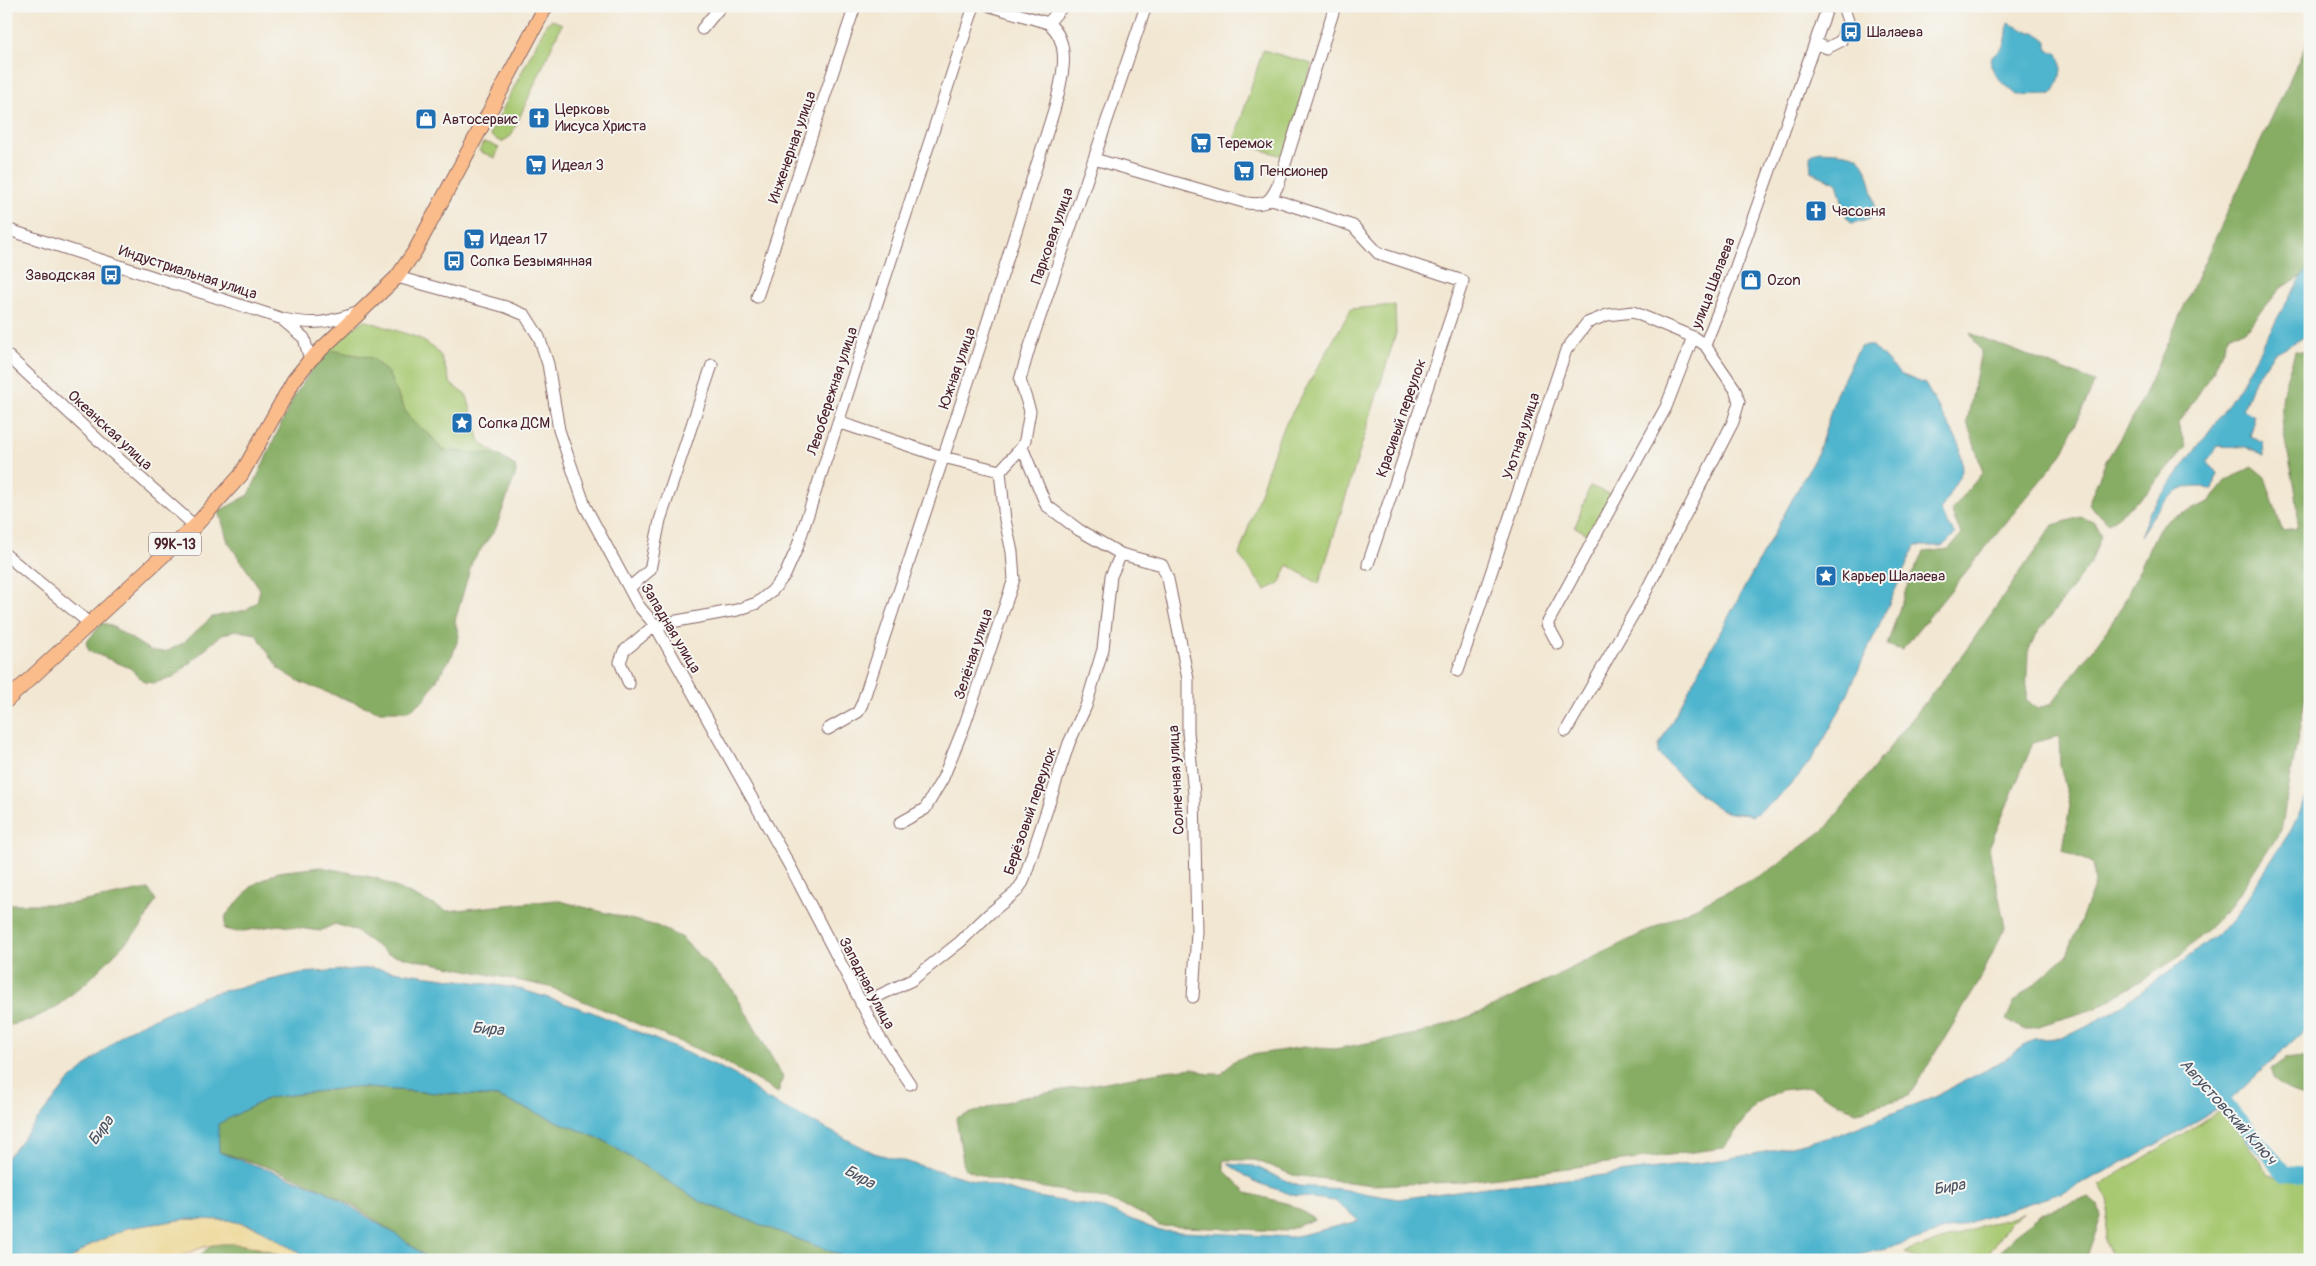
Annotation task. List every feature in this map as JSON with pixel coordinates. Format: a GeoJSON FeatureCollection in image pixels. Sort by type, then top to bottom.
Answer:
{"type":"FeatureCollection","features":[{"type":"Feature","properties":{"kind":"main road"},"geometry":{"type":"LineString","coordinates":[[362,311],[397,277],[415,251],[546,6]]}},
{"type":"Feature","properties":{"kind":"main road","name":"99К-13"},"geometry":{"type":"LineString","coordinates":[[6,701],[195,526],[241,475],[294,380],[310,360],[362,311]]}},
{"type":"Feature","properties":{"kind":"street"},"geometry":{"type":"LineString","coordinates":[[702,29],[721,6]]}},
{"type":"Feature","properties":{"kind":"street","name":"Инженерная улица"},"geometry":{"type":"LineString","coordinates":[[757,296],[855,6]]}},
{"type":"Feature","properties":{"kind":"street","name":"Левобережная улица"},"geometry":{"type":"LineString","coordinates":[[629,684],[620,662],[624,651],[655,625],[737,610],[757,603],[772,591],[785,575],[797,548],[974,6]]}},
{"type":"Feature","properties":{"kind":"street"},"geometry":{"type":"LineString","coordinates":[[990,6],[1048,23],[1063,6]]}},
{"type":"Feature","properties":{"kind":"street","name":"Парковая улица"},"geometry":{"type":"LineString","coordinates":[[1000,471],[1022,447],[1030,411],[1020,380],[1029,348],[1146,6]]}},
{"type":"Feature","properties":{"kind":"street"},"geometry":{"type":"LineString","coordinates":[[1094,159],[1247,203],[1259,204],[1272,199],[1279,183],[1335,6]]}},
{"type":"Feature","properties":{"kind":"street","name":"улица Шалаева"},"geometry":{"type":"LineString","coordinates":[[1558,644],[1547,624],[1666,407],[1693,337],[1705,345],[1734,272],[1828,6]]}},
{"type":"Feature","properties":{"kind":"street"},"geometry":{"type":"LineString","coordinates":[[1815,43],[1827,48],[1841,41],[1848,21],[1843,6]]}},
{"type":"Feature","properties":{"kind":"street","name":"Южная улица"},"geometry":{"type":"LineString","coordinates":[[828,729],[858,712],[862,704],[1015,239],[1062,80],[1061,39],[1057,30],[1048,23]]}},
{"type":"Feature","properties":{"kind":"street","name":"Красивый переулок"},"geometry":{"type":"LineString","coordinates":[[1272,199],[1353,226],[1378,253],[1463,282],[1368,564]]}},
{"type":"Feature","properties":{"kind":"street","name":"Индустриальная улица"},"geometry":{"type":"LineString","coordinates":[[6,229],[283,319],[304,323],[321,323],[362,311]]}},
{"type":"Feature","properties":{"kind":"street","name":"Западная улица"},"geometry":{"type":"LineString","coordinates":[[397,277],[506,307],[526,315],[539,337],[548,364],[559,430],[585,506],[638,605],[655,625],[791,868],[878,1035],[910,1084]]}},
{"type":"Feature","properties":{"kind":"street","name":"Уютная улица"},"geometry":{"type":"LineString","coordinates":[[1458,671],[1566,350],[1587,323],[1607,314],[1632,312],[1693,337]]}},
{"type":"Feature","properties":{"kind":"street"},"geometry":{"type":"LineString","coordinates":[[283,319],[304,338],[310,360]]}},
{"type":"Feature","properties":{"kind":"street"},"geometry":{"type":"LineString","coordinates":[[1566,731],[1642,597],[1733,422],[1739,402],[1735,389],[1705,345]]}},
{"type":"Feature","properties":{"kind":"street","name":"Океанская улица"},"geometry":{"type":"LineString","coordinates":[[7,355],[109,450],[195,526]]}},
{"type":"Feature","properties":{"kind":"street"},"geometry":{"type":"LineString","coordinates":[[629,588],[650,570],[660,520],[712,365]]}},
{"type":"Feature","properties":{"kind":"street"},"geometry":{"type":"LineString","coordinates":[[838,422],[943,457],[1000,471]]}},
{"type":"Feature","properties":{"kind":"street"},"geometry":{"type":"LineString","coordinates":[[1022,447],[1046,505],[1079,530],[1121,554]]}},
{"type":"Feature","properties":{"kind":"street","name":"Зелёная улица"},"geometry":{"type":"LineString","coordinates":[[900,823],[925,808],[943,778],[965,724],[1014,579],[1000,471]]}},
{"type":"Feature","properties":{"kind":"street","name":"Солнечная улица"},"geometry":{"type":"LineString","coordinates":[[1121,554],[1162,565],[1168,579],[1188,679],[1188,732],[1194,794],[1197,932],[1193,997]]}},
{"type":"Feature","properties":{"kind":"street","name":"Берёзовый переулок"},"geometry":{"type":"LineString","coordinates":[[861,1004],[912,980],[960,942],[989,914],[1016,892],[1023,882],[1069,743],[1086,706],[1103,649],[1111,576],[1121,554]]}},
{"type":"Feature","properties":{"kind":"street"},"geometry":{"type":"LineString","coordinates":[[6,555],[89,624]]}},
{"type":"Feature","properties":{"kind":"green space"},"geometry":{"type":"Polygon","coordinates":[[[552,20],[562,24],[511,136],[502,142],[491,136],[491,132],[547,23],[552,20]]]}},
{"type":"Feature","properties":{"kind":"green space"},"geometry":{"type":"Polygon","coordinates":[[[2310,36],[2310,265],[2302,277],[2281,288],[2245,331],[2229,334],[2214,370],[2178,425],[2186,447],[2145,495],[2109,523],[2088,504],[2106,461],[2136,412],[2310,36]]]}},
{"type":"Feature","properties":{"kind":"green space"},"geometry":{"type":"Polygon","coordinates":[[[1263,50],[1312,64],[1285,157],[1234,141],[1263,50]]]}},
{"type":"Feature","properties":{"kind":"green space"},"geometry":{"type":"Polygon","coordinates":[[[483,143],[499,148],[495,158],[479,151],[483,143]]]}},
{"type":"Feature","properties":{"kind":"green space"},"geometry":{"type":"Polygon","coordinates":[[[1395,305],[1396,333],[1319,584],[1288,565],[1279,584],[1265,590],[1239,555],[1280,434],[1351,309],[1395,305]]]}},
{"type":"Feature","properties":{"kind":"green space"},"geometry":{"type":"Polygon","coordinates":[[[364,320],[419,338],[435,349],[441,356],[451,384],[467,396],[480,442],[498,455],[442,450],[430,435],[413,422],[405,411],[388,373],[372,358],[325,349],[364,320]]]}},
{"type":"Feature","properties":{"kind":"green space"},"geometry":{"type":"Polygon","coordinates":[[[1970,333],[2095,382],[2062,454],[1902,650],[1887,645],[1910,578],[1924,552],[1949,549],[1961,534],[1951,511],[1983,472],[1967,422],[1981,351],[1970,333]]]}},
{"type":"Feature","properties":{"kind":"green space"},"geometry":{"type":"Polygon","coordinates":[[[325,349],[372,358],[388,373],[405,411],[413,422],[430,435],[442,450],[498,455],[515,466],[516,473],[496,528],[472,562],[455,621],[459,636],[453,654],[424,700],[408,711],[378,711],[302,683],[279,669],[256,634],[235,630],[220,636],[174,677],[154,683],[144,682],[130,668],[89,651],[86,643],[102,623],[110,625],[151,651],[165,652],[183,643],[212,617],[246,610],[257,602],[260,589],[228,542],[219,511],[249,495],[292,400],[325,349]]]}},
{"type":"Feature","properties":{"kind":"green space"},"geometry":{"type":"Polygon","coordinates":[[[2295,351],[2310,352],[2310,672],[2281,830],[2229,908],[2179,957],[2097,1008],[2025,1030],[2006,1020],[2014,1002],[2067,955],[2095,884],[2092,863],[2063,850],[2070,805],[2060,765],[2059,736],[2033,743],[1989,848],[2005,927],[1978,984],[1909,1096],[1855,1112],[1810,1087],[1781,1090],[1755,1104],[1724,1148],[1459,1182],[1372,1185],[1293,1175],[1255,1160],[1224,1160],[1224,1170],[1247,1193],[1289,1204],[1315,1219],[1285,1231],[1159,1226],[1142,1214],[1102,1199],[993,1179],[964,1168],[956,1118],[1019,1098],[1165,1071],[1193,1068],[1208,1074],[1222,1074],[1232,1062],[1245,1056],[1304,1047],[1335,1049],[1422,1033],[1482,1012],[1769,871],[1827,827],[1964,653],[2053,525],[2081,517],[2094,522],[2101,536],[2090,564],[2034,638],[2028,652],[2026,699],[2037,709],[2051,704],[2105,633],[2121,608],[2158,530],[2168,520],[2209,502],[2227,480],[2253,467],[2265,477],[2282,530],[2297,528],[2296,494],[2283,427],[2282,410],[2284,388],[2295,351]]]}},
{"type":"Feature","properties":{"kind":"green space"},"geometry":{"type":"Polygon","coordinates":[[[1590,486],[1612,495],[1589,535],[1575,527],[1590,486]]]}},
{"type":"Feature","properties":{"kind":"green space"},"geometry":{"type":"Polygon","coordinates":[[[321,867],[376,878],[447,911],[556,900],[657,926],[682,938],[733,990],[783,1077],[778,1093],[718,1058],[550,987],[388,954],[354,930],[335,924],[320,931],[278,925],[238,932],[224,929],[226,915],[253,885],[278,872],[321,867]]]}},
{"type":"Feature","properties":{"kind":"green space"},"geometry":{"type":"Polygon","coordinates":[[[148,889],[156,900],[141,927],[89,980],[55,1008],[28,1021],[6,1026],[6,904],[70,904],[148,889]]]}},
{"type":"Feature","properties":{"kind":"green space"},"geometry":{"type":"Polygon","coordinates":[[[2310,1056],[2310,1098],[2285,1089],[2275,1081],[2271,1069],[2285,1059],[2310,1056]]]}},
{"type":"Feature","properties":{"kind":"green space"},"geometry":{"type":"Polygon","coordinates":[[[352,1087],[498,1097],[603,1140],[701,1202],[853,1260],[430,1260],[365,1213],[324,1190],[272,1169],[219,1152],[217,1124],[268,1098],[352,1087]]]}},
{"type":"Feature","properties":{"kind":"green space"},"geometry":{"type":"Polygon","coordinates":[[[2223,1109],[2269,1175],[2310,1183],[2310,1255],[2303,1260],[2113,1260],[2105,1240],[2109,1202],[2100,1185],[2223,1109]]]}},
{"type":"Feature","properties":{"kind":"green space"},"geometry":{"type":"Polygon","coordinates":[[[2089,1197],[2098,1205],[2101,1217],[2086,1260],[1994,1260],[2014,1235],[2043,1213],[2089,1197]]]}},
{"type":"Feature","properties":{"kind":"green space"},"geometry":{"type":"Polygon","coordinates":[[[2023,1213],[2010,1221],[1985,1260],[1917,1260],[1905,1252],[2023,1213]]]}},
{"type":"Feature","properties":{"kind":"green space"},"geometry":{"type":"Polygon","coordinates":[[[229,1242],[265,1250],[289,1260],[201,1260],[200,1257],[209,1247],[229,1242]]]}},
{"type":"Feature","properties":{"kind":"sand"},"geometry":{"type":"Polygon","coordinates":[[[187,1219],[228,1220],[256,1227],[310,1259],[289,1259],[241,1244],[218,1244],[197,1249],[175,1260],[70,1260],[90,1245],[127,1228],[187,1219]]]}},
{"type":"Feature","properties":{"kind":"water"},"geometry":{"type":"Polygon","coordinates":[[[2008,23],[2031,33],[2037,33],[2047,41],[2047,49],[2051,52],[2057,52],[2061,68],[2052,94],[2017,95],[1994,73],[1991,62],[1992,57],[2005,43],[2008,23]]]}},
{"type":"Feature","properties":{"kind":"water"},"geometry":{"type":"Polygon","coordinates":[[[1820,151],[1851,154],[1863,162],[1871,184],[1874,201],[1875,214],[1871,218],[1852,223],[1847,218],[1837,183],[1811,172],[1810,157],[1813,153],[1820,151]]]}},
{"type":"Feature","properties":{"kind":"water"},"geometry":{"type":"Polygon","coordinates":[[[2310,265],[2310,334],[2273,354],[2252,385],[2243,409],[2253,415],[2253,426],[2250,436],[2263,442],[2264,456],[2246,447],[2217,446],[2207,462],[2217,473],[2213,490],[2202,486],[2188,487],[2171,496],[2150,520],[2140,536],[2150,511],[2221,415],[2243,381],[2289,297],[2310,265]]]}},
{"type":"Feature","properties":{"kind":"water","name":"Карьер Шалаева"},"geometry":{"type":"Polygon","coordinates":[[[1860,346],[1873,346],[1900,374],[1925,384],[1960,445],[1962,471],[1940,511],[1955,534],[1943,546],[1915,546],[1834,722],[1807,765],[1791,785],[1773,802],[1752,816],[1730,813],[1712,804],[1682,778],[1658,754],[1659,745],[1819,450],[1836,394],[1860,346]]]}},
{"type":"Feature","properties":{"kind":"water","name":"Бира"},"geometry":{"type":"Polygon","coordinates":[[[2310,790],[2310,1025],[2226,1104],[2127,1161],[2061,1193],[1898,1245],[1841,1260],[853,1260],[701,1202],[603,1140],[498,1097],[352,1087],[268,1098],[218,1124],[219,1152],[324,1190],[400,1237],[430,1260],[311,1260],[256,1227],[228,1220],[187,1219],[127,1228],[90,1245],[70,1260],[6,1260],[6,1159],[68,1082],[126,1031],[214,993],[301,973],[371,968],[517,988],[592,1012],[735,1075],[767,1099],[874,1153],[1032,1196],[1103,1208],[1160,1231],[1292,1237],[1359,1221],[1335,1201],[1296,1196],[1255,1182],[1228,1164],[1254,1166],[1298,1186],[1340,1189],[1398,1199],[1720,1160],[1770,1151],[1838,1135],[1933,1097],[2000,1063],[2034,1039],[2062,1038],[2111,1013],[2183,961],[2232,922],[2291,830],[2310,790]]]}},
{"type":"Feature","properties":{"kind":"waterway","name":"Августовский Ключ"},"geometry":{"type":"LineString","coordinates":[[2211,1088],[2286,1174],[2310,1176]]}},
{"type":"Feature","properties":{"kind":"place","name":"Шалаева"},"geometry":{"type":"Point","coordinates":[1851,32]}},
{"type":"Feature","properties":{"kind":"place","name":"Церковь Иисуса Христа"},"geometry":{"type":"Point","coordinates":[539,118]}},
{"type":"Feature","properties":{"kind":"place","name":"Автосервис"},"geometry":{"type":"Point","coordinates":[426,119]}},
{"type":"Feature","properties":{"kind":"place","name":"Теремок"},"geometry":{"type":"Point","coordinates":[1201,143]}},
{"type":"Feature","properties":{"kind":"place","name":"Идеал 3"},"geometry":{"type":"Point","coordinates":[536,165]}},
{"type":"Feature","properties":{"kind":"place","name":"Пенсионер"},"geometry":{"type":"Point","coordinates":[1244,171]}},
{"type":"Feature","properties":{"kind":"place","name":"Часовня"},"geometry":{"type":"Point","coordinates":[1816,211]}},
{"type":"Feature","properties":{"kind":"place","name":"Идеал 17"},"geometry":{"type":"Point","coordinates":[474,239]}},
{"type":"Feature","properties":{"kind":"place","name":"Сопка Безымянная"},"geometry":{"type":"Point","coordinates":[454,261]}},
{"type":"Feature","properties":{"kind":"place","name":"Заводская"},"geometry":{"type":"Point","coordinates":[111,275]}},
{"type":"Feature","properties":{"kind":"place","name":"Ozon"},"geometry":{"type":"Point","coordinates":[1751,280]}},
{"type":"Feature","properties":{"kind":"place","name":"Сопка ДСМ"},"geometry":{"type":"Point","coordinates":[462,423]}},
{"type":"Feature","properties":{"kind":"place","name":"Карьер Шалаева"},"geometry":{"type":"Point","coordinates":[1826,576]}}]}
